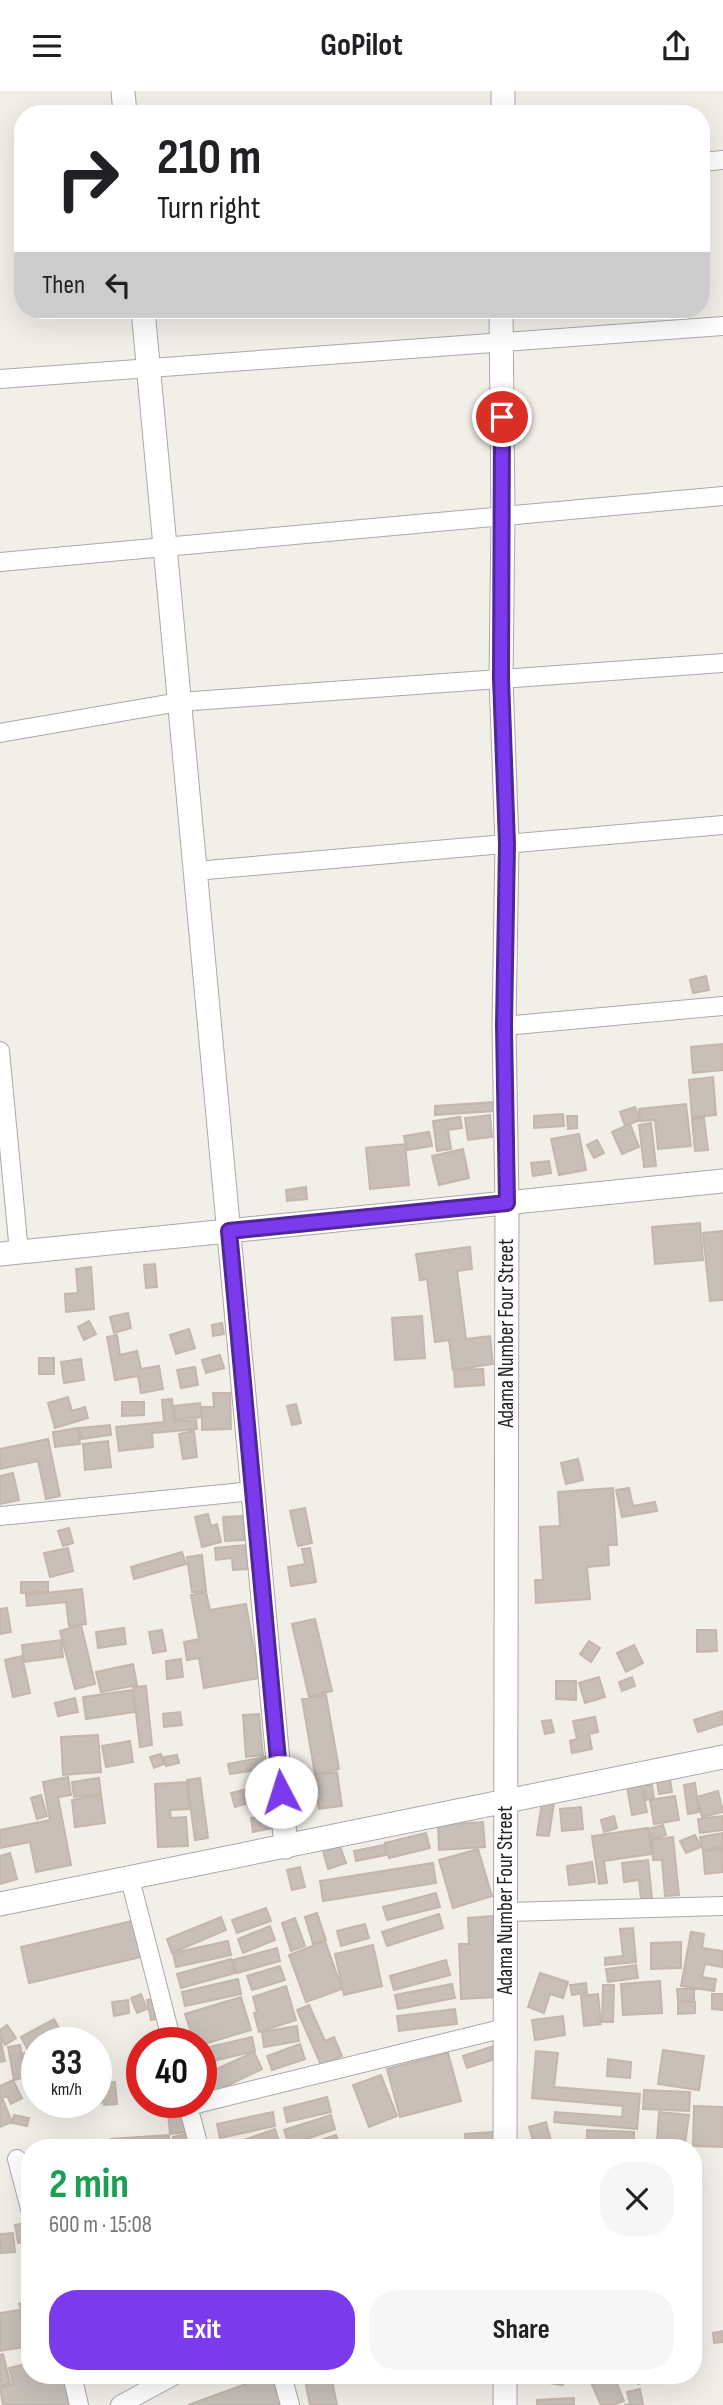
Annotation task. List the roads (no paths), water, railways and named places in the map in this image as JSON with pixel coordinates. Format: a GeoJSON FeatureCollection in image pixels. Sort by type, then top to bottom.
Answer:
{"type":"FeatureCollection","features":[{"type":"Feature","properties":{"kind":"street"},"geometry":{"type":"LineString","coordinates":[[144,319],[286,1847]]}},
{"type":"Feature","properties":{"kind":"street","name":"Adama Number Four Street"},"geometry":{"type":"LineString","coordinates":[[502,319],[501,678],[507,844],[504,1026],[507,1203],[505,2139]]}},
{"type":"Feature","properties":{"kind":"street"},"geometry":{"type":"LineString","coordinates":[[0,379],[723,326]]}},
{"type":"Feature","properties":{"kind":"street"},"geometry":{"type":"LineString","coordinates":[[0,562],[723,496]]}},
{"type":"Feature","properties":{"kind":"street"},"geometry":{"type":"LineString","coordinates":[[0,733],[180,702],[723,663]]}},
{"type":"Feature","properties":{"kind":"street"},"geometry":{"type":"LineString","coordinates":[[195,871],[723,825]]}},
{"type":"Feature","properties":{"kind":"street"},"geometry":{"type":"LineString","coordinates":[[504,1026],[723,1006]]}},
{"type":"Feature","properties":{"kind":"street"},"geometry":{"type":"LineString","coordinates":[[0,1051],[10,1253],[723,1181]]}},
{"type":"Feature","properties":{"kind":"street"},"geometry":{"type":"LineString","coordinates":[[0,1516],[253,1491]]}},
{"type":"Feature","properties":{"kind":"street"},"geometry":{"type":"LineString","coordinates":[[0,1904],[723,1758]]}},
{"type":"Feature","properties":{"kind":"street"},"geometry":{"type":"LineString","coordinates":[[130,1879],[168,2027]]}},
{"type":"Feature","properties":{"kind":"street"},"geometry":{"type":"LineString","coordinates":[[505,1912],[723,1906]]}},
{"type":"Feature","properties":{"kind":"street"},"geometry":{"type":"LineString","coordinates":[[217,2097],[505,2028]]}},
{"type":"Feature","properties":{"kind":"street"},"geometry":{"type":"LineString","coordinates":[[192,2118],[197,2139]]}},
{"type":"Feature","properties":{"kind":"street"},"geometry":{"type":"LineString","coordinates":[[16,2160],[21,2178]]}},
{"type":"Feature","properties":{"kind":"street"},"geometry":{"type":"LineString","coordinates":[[74,2384],[79,2405]]}},
{"type":"Feature","properties":{"kind":"street"},"geometry":{"type":"LineString","coordinates":[[120,2405],[158,2384]]}},
{"type":"Feature","properties":{"kind":"street"},"geometry":{"type":"LineString","coordinates":[[284,2384],[290,2405]]}},
{"type":"Feature","properties":{"kind":"street"},"geometry":{"type":"LineString","coordinates":[[505,2384],[505,2405]]}}]}
